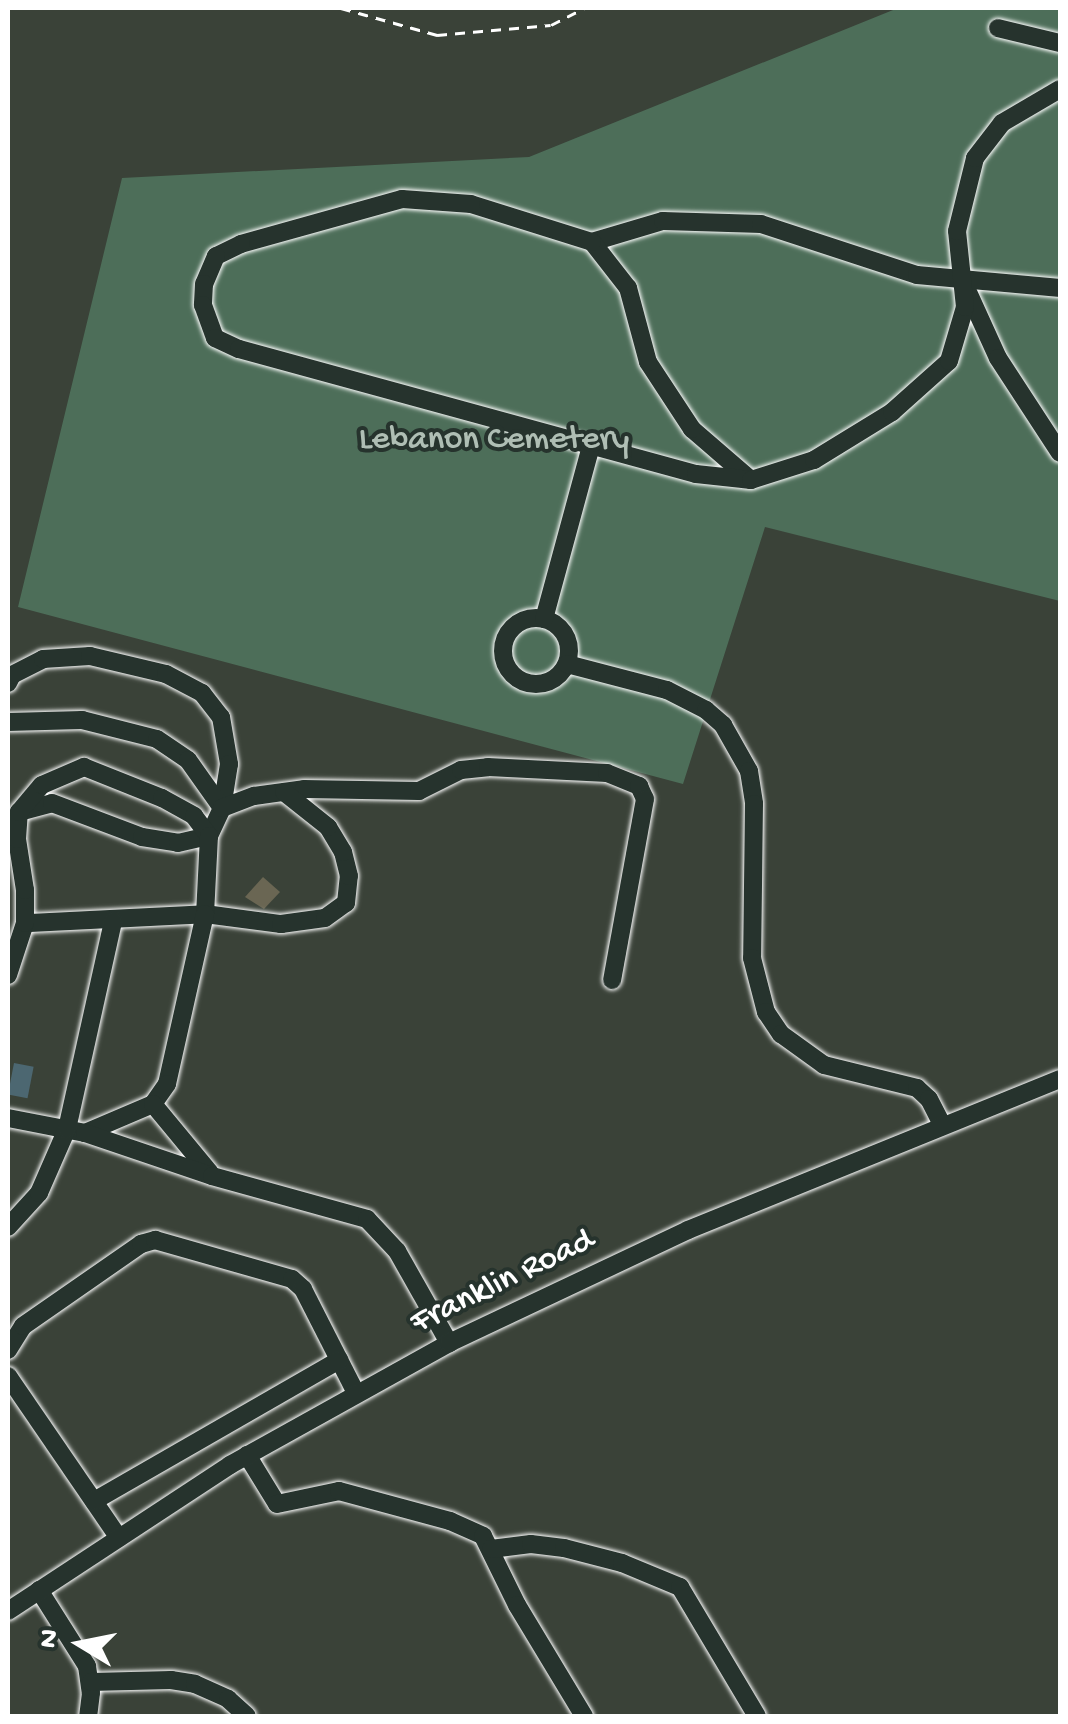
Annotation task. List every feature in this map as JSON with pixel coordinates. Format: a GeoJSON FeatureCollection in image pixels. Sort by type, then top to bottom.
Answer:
{"type":"FeatureCollection","features":[{"type":"Feature","properties":{"kind":"street"},"geometry":{"type":"LineString","coordinates":[[998,28],[1060,44]]}},
{"type":"Feature","properties":{"kind":"street"},"geometry":{"type":"LineString","coordinates":[[1060,89],[1002,123],[975,158],[958,231],[962,278],[965,308],[948,361],[892,412],[861,432],[814,460],[752,480],[696,474],[239,349],[216,338],[202,305],[204,284],[216,256],[242,244],[402,199],[472,204],[592,242],[663,221],[761,224],[917,276],[962,278],[1060,288]]}},
{"type":"Feature","properties":{"kind":"street"},"geometry":{"type":"LineString","coordinates":[[592,242],[628,288],[648,362],[692,429],[752,480]]}},
{"type":"Feature","properties":{"kind":"street"},"geometry":{"type":"LineString","coordinates":[[962,278],[998,358],[1060,452]]}},
{"type":"Feature","properties":{"kind":"street"},"geometry":{"type":"LineString","coordinates":[[544,619],[591,446]]}},
{"type":"Feature","properties":{"kind":"street"},"geometry":{"type":"LineString","coordinates":[[532,618],[544,619],[562,631],[568,641],[566,664],[550,682],[539,684],[513,675],[506,666],[504,643],[512,628],[532,618]]}},
{"type":"Feature","properties":{"kind":"street"},"geometry":{"type":"LineString","coordinates":[[8,683],[12,675],[43,659],[90,656],[166,674],[202,693],[221,717],[229,764],[222,808],[209,836],[205,914],[168,1084],[153,1104],[76,1131]]}},
{"type":"Feature","properties":{"kind":"street"},"geometry":{"type":"LineString","coordinates":[[566,664],[668,690],[706,710],[722,725],[737,745],[752,787],[752,958],[766,1012],[781,1034],[824,1065],[917,1088],[930,1099],[942,1124]]}},
{"type":"Feature","properties":{"kind":"street"},"geometry":{"type":"LineString","coordinates":[[8,722],[82,720],[157,739],[188,760],[222,808]]}},
{"type":"Feature","properties":{"kind":"street"},"geometry":{"type":"LineString","coordinates":[[222,808],[254,796],[284,792],[419,791],[461,770],[488,767],[582,768],[639,786],[645,799],[612,980]]}},
{"type":"Feature","properties":{"kind":"street"},"geometry":{"type":"LineString","coordinates":[[8,975],[24,922],[26,890],[17,839],[20,812],[42,786],[84,768],[162,798],[194,816],[209,836]]}},
{"type":"Feature","properties":{"kind":"street"},"geometry":{"type":"LineString","coordinates":[[30,922],[205,914],[281,924],[325,918],[346,903],[350,876],[343,852],[328,827],[284,792]]}},
{"type":"Feature","properties":{"kind":"street"},"geometry":{"type":"LineString","coordinates":[[20,812],[52,803],[142,837],[178,844],[209,836]]}},
{"type":"Feature","properties":{"kind":"street"},"geometry":{"type":"LineString","coordinates":[[8,1228],[39,1193],[76,1131],[113,921]]}},
{"type":"Feature","properties":{"kind":"street","name":"Franklin Road"},"geometry":{"type":"LineString","coordinates":[[8,1611],[247,1455],[449,1343],[688,1230],[1060,1078]]}},
{"type":"Feature","properties":{"kind":"street"},"geometry":{"type":"LineString","coordinates":[[153,1104],[212,1176]]}},
{"type":"Feature","properties":{"kind":"street"},"geometry":{"type":"LineString","coordinates":[[8,1118],[76,1131],[212,1176],[367,1220],[397,1250],[449,1343]]}},
{"type":"Feature","properties":{"kind":"street"},"geometry":{"type":"LineString","coordinates":[[8,1350],[22,1326],[141,1244],[155,1240],[292,1279],[303,1289],[356,1393]]}},
{"type":"Feature","properties":{"kind":"street"},"geometry":{"type":"LineString","coordinates":[[94,1501],[339,1360]]}},
{"type":"Feature","properties":{"kind":"street"},"geometry":{"type":"LineString","coordinates":[[8,1376],[119,1538]]}},
{"type":"Feature","properties":{"kind":"street"},"geometry":{"type":"LineString","coordinates":[[247,1455],[277,1504],[339,1491],[450,1521],[483,1536],[517,1605],[584,1716]]}},
{"type":"Feature","properties":{"kind":"street"},"geometry":{"type":"LineString","coordinates":[[490,1549],[531,1544],[564,1548],[622,1563],[680,1587],[757,1716]]}},
{"type":"Feature","properties":{"kind":"street"},"geometry":{"type":"LineString","coordinates":[[40,1590],[82,1654],[90,1682],[88,1716]]}},
{"type":"Feature","properties":{"kind":"street"},"geometry":{"type":"LineString","coordinates":[[90,1682],[171,1680],[195,1684],[218,1692],[247,1716]]}},
{"type":"Feature","properties":{"kind":"path"},"geometry":{"type":"LineString","coordinates":[[340,8],[436,36],[551,25],[584,8]]}},
{"type":"Feature","properties":{"kind":"green space","name":"Lebanon Cemetery"},"geometry":{"type":"Polygon","coordinates":[[[898,8],[1060,8],[1060,601],[765,527],[683,784],[18,607],[122,178],[529,157],[898,8]]]}},
{"type":"Feature","properties":{"kind":"water"},"geometry":{"type":"Polygon","coordinates":[[[14,1063],[34,1067],[28,1098],[8,1094],[14,1063]]]}},
{"type":"Feature","properties":{"kind":"building"},"geometry":{"type":"Polygon","coordinates":[[[263,877],[280,892],[264,909],[245,897],[263,877]]]}}]}
